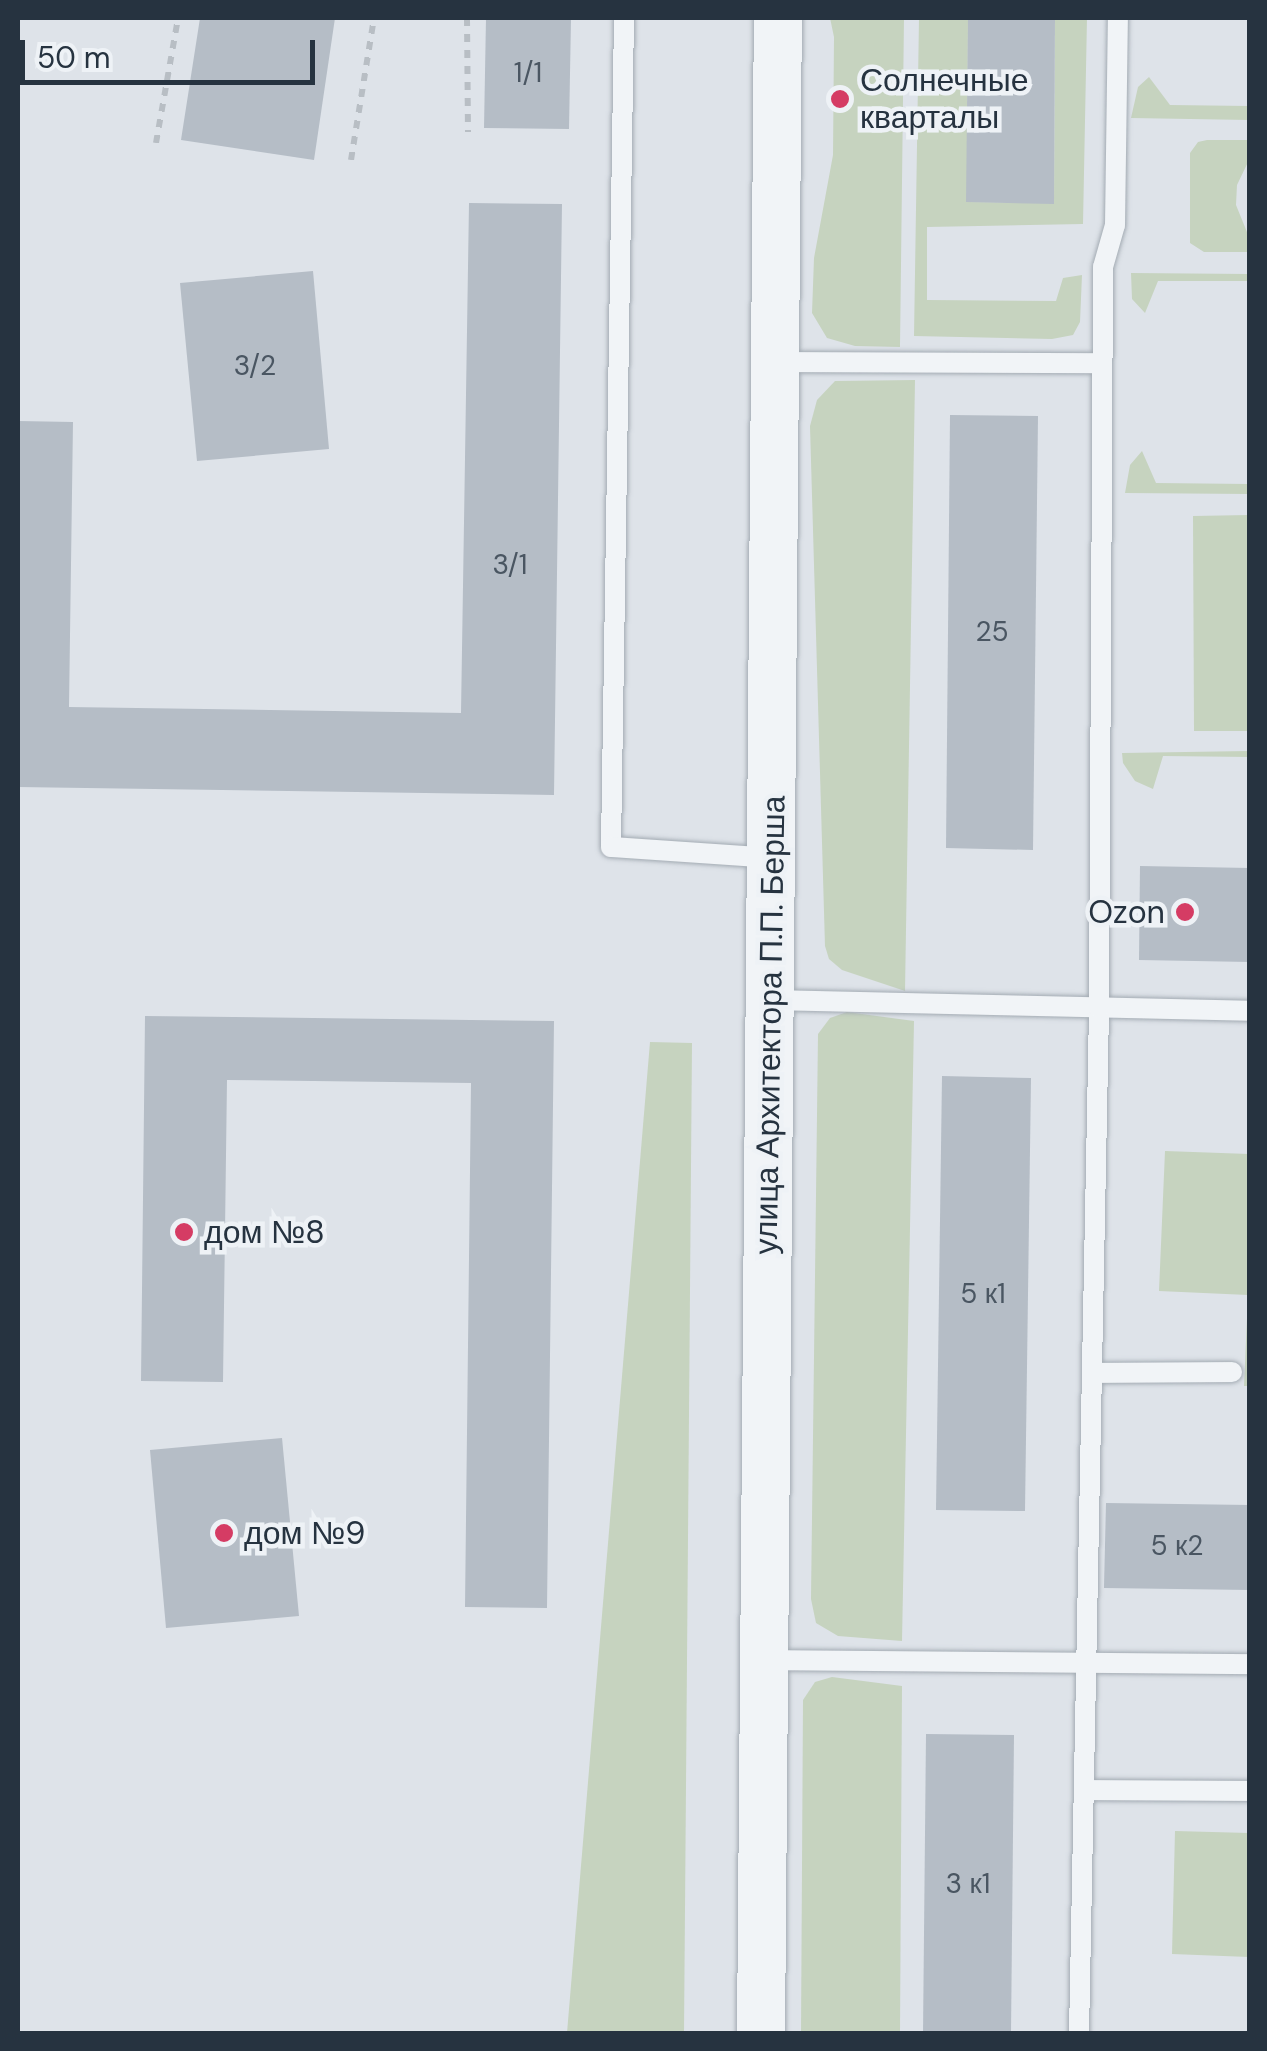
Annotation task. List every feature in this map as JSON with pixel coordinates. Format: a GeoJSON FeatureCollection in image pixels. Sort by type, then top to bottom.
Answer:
{"type":"FeatureCollection","features":[{"type":"Feature","properties":{"kind":"street","name":"улица Архитектора П.П. Берша"},"geometry":{"type":"LineString","coordinates":[[761,2034],[778,18]]}},
{"type":"Feature","properties":{"kind":"lane"},"geometry":{"type":"LineString","coordinates":[[624,18],[611,847],[771,858]]}},
{"type":"Feature","properties":{"kind":"lane"},"geometry":{"type":"LineString","coordinates":[[1079,2034],[1099,1008],[1102,267],[1114,225],[1118,18]]}},
{"type":"Feature","properties":{"kind":"lane"},"geometry":{"type":"LineString","coordinates":[[775,362],[1102,364]]}},
{"type":"Feature","properties":{"kind":"lane"},"geometry":{"type":"LineString","coordinates":[[770,1000],[1250,1011]]}},
{"type":"Feature","properties":{"kind":"lane"},"geometry":{"type":"LineString","coordinates":[[1092,1373],[1232,1372]]}},
{"type":"Feature","properties":{"kind":"lane"},"geometry":{"type":"LineString","coordinates":[[764,1660],[1250,1664]]}},
{"type":"Feature","properties":{"kind":"lane"},"geometry":{"type":"LineString","coordinates":[[1084,1790],[1250,1792]]}},
{"type":"Feature","properties":{"kind":"path"},"geometry":{"type":"LineString","coordinates":[[156,143],[178,18]]}},
{"type":"Feature","properties":{"kind":"path"},"geometry":{"type":"LineString","coordinates":[[351,160],[374,18]]}},
{"type":"Feature","properties":{"kind":"path"},"geometry":{"type":"LineString","coordinates":[[467,18],[468,132]]}},
{"type":"Feature","properties":{"kind":"green space"},"geometry":{"type":"Polygon","coordinates":[[[830,18],[904,18],[900,347],[855,346],[827,338],[812,313],[814,258],[833,155],[834,37],[830,18]]]}},
{"type":"Feature","properties":{"kind":"green space"},"geometry":{"type":"Polygon","coordinates":[[[919,18],[968,18],[967,202],[1054,203],[1055,18],[1087,18],[1083,224],[927,227],[927,300],[1056,301],[1063,278],[1082,275],[1080,322],[1073,335],[1052,339],[914,336],[919,18]]]}},
{"type":"Feature","properties":{"kind":"green space"},"geometry":{"type":"Polygon","coordinates":[[[1149,77],[1170,105],[1249,106],[1249,120],[1131,118],[1138,87],[1149,77]]]}},
{"type":"Feature","properties":{"kind":"green space"},"geometry":{"type":"Polygon","coordinates":[[[1249,140],[1249,160],[1237,185],[1236,205],[1249,237],[1249,252],[1204,252],[1190,243],[1190,153],[1198,142],[1249,140]]]}},
{"type":"Feature","properties":{"kind":"green space"},"geometry":{"type":"Polygon","coordinates":[[[1131,273],[1249,274],[1249,281],[1158,281],[1145,313],[1132,299],[1131,273]]]}},
{"type":"Feature","properties":{"kind":"green space"},"geometry":{"type":"Polygon","coordinates":[[[915,380],[905,991],[842,970],[829,959],[825,946],[810,426],[817,400],[835,381],[915,380]]]}},
{"type":"Feature","properties":{"kind":"green space"},"geometry":{"type":"Polygon","coordinates":[[[1142,451],[1156,483],[1249,484],[1249,494],[1125,493],[1130,465],[1142,451]]]}},
{"type":"Feature","properties":{"kind":"green space"},"geometry":{"type":"Polygon","coordinates":[[[1249,515],[1249,731],[1194,731],[1193,516],[1249,515]]]}},
{"type":"Feature","properties":{"kind":"green space"},"geometry":{"type":"Polygon","coordinates":[[[1249,751],[1249,757],[1163,756],[1153,789],[1135,781],[1123,763],[1122,753],[1249,751]]]}},
{"type":"Feature","properties":{"kind":"green space"},"geometry":{"type":"Polygon","coordinates":[[[847,1012],[914,1021],[902,1641],[838,1636],[816,1623],[811,1599],[818,1034],[830,1018],[847,1012]]]}},
{"type":"Feature","properties":{"kind":"green space"},"geometry":{"type":"Polygon","coordinates":[[[650,1042],[692,1043],[684,2033],[567,2033],[650,1042]]]}},
{"type":"Feature","properties":{"kind":"green space"},"geometry":{"type":"Polygon","coordinates":[[[1165,1151],[1249,1154],[1249,1386],[1244,1386],[1248,1295],[1159,1291],[1165,1151]]]}},
{"type":"Feature","properties":{"kind":"green space"},"geometry":{"type":"Polygon","coordinates":[[[832,1677],[902,1686],[900,2033],[801,2033],[803,1700],[815,1682],[832,1677]]]}},
{"type":"Feature","properties":{"kind":"green space"},"geometry":{"type":"Polygon","coordinates":[[[1175,1831],[1249,1833],[1249,1957],[1172,1954],[1175,1831]]]}},
{"type":"Feature","properties":{"kind":"building"},"geometry":{"type":"Polygon","coordinates":[[[200,18],[335,18],[314,160],[181,140],[200,18]]]}},
{"type":"Feature","properties":{"kind":"building"},"geometry":{"type":"Polygon","coordinates":[[[486,18],[571,18],[569,129],[484,128],[486,18]]]}},
{"type":"Feature","properties":{"kind":"building"},"geometry":{"type":"Polygon","coordinates":[[[968,18],[1055,18],[1054,204],[966,202],[968,18]]]}},
{"type":"Feature","properties":{"kind":"building"},"geometry":{"type":"Polygon","coordinates":[[[469,203],[562,204],[554,795],[18,787],[18,421],[73,422],[69,707],[461,713],[469,203]]]}},
{"type":"Feature","properties":{"kind":"building"},"geometry":{"type":"Polygon","coordinates":[[[313,271],[329,449],[197,461],[180,283],[313,271]]]}},
{"type":"Feature","properties":{"kind":"building"},"geometry":{"type":"Polygon","coordinates":[[[950,415],[1038,416],[1033,850],[946,848],[950,415]]]}},
{"type":"Feature","properties":{"kind":"building"},"geometry":{"type":"Polygon","coordinates":[[[1140,866],[1250,868],[1250,962],[1139,960],[1140,866]]]}},
{"type":"Feature","properties":{"kind":"building","name":"дом №8"},"geometry":{"type":"Polygon","coordinates":[[[145,1016],[554,1021],[547,1608],[465,1607],[471,1083],[227,1080],[223,1382],[141,1381],[145,1016]]]}},
{"type":"Feature","properties":{"kind":"building"},"geometry":{"type":"Polygon","coordinates":[[[942,1076],[1031,1078],[1025,1511],[936,1510],[942,1076]]]}},
{"type":"Feature","properties":{"kind":"building","name":"дом №9"},"geometry":{"type":"Polygon","coordinates":[[[282,1438],[299,1616],[166,1628],[150,1450],[282,1438]]]}},
{"type":"Feature","properties":{"kind":"building"},"geometry":{"type":"Polygon","coordinates":[[[1106,1503],[1250,1505],[1250,1590],[1104,1588],[1106,1503]]]}},
{"type":"Feature","properties":{"kind":"building"},"geometry":{"type":"Polygon","coordinates":[[[926,1734],[1014,1735],[1011,2034],[923,2034],[926,1734]]]}},
{"type":"Feature","properties":{"kind":"place","name":"Солнечные кварталы"},"geometry":{"type":"Point","coordinates":[840,99]}},
{"type":"Feature","properties":{"kind":"place","name":"Ozon"},"geometry":{"type":"Point","coordinates":[1185,912]}},
{"type":"Feature","properties":{"kind":"place","name":"дом №8"},"geometry":{"type":"Point","coordinates":[184,1232]}},
{"type":"Feature","properties":{"kind":"place","name":"дом №9"},"geometry":{"type":"Point","coordinates":[224,1533]}}]}
